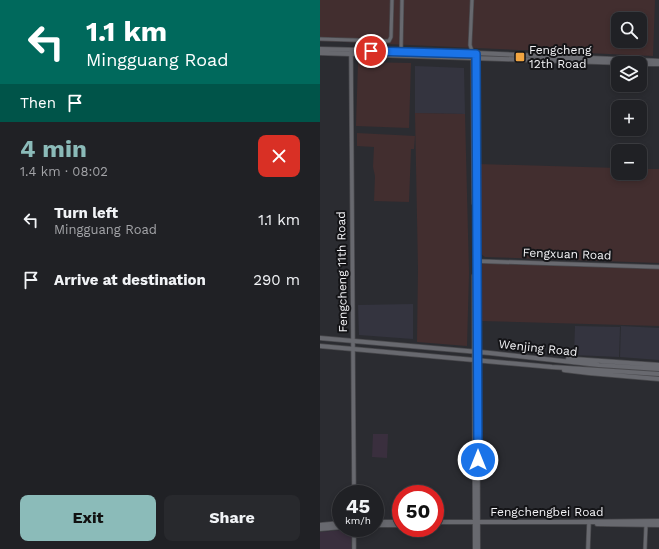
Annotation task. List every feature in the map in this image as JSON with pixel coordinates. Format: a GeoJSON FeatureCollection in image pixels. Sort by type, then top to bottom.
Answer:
{"type":"FeatureCollection","features":[{"type":"Feature","properties":{"kind":"main road"},"geometry":{"type":"LineString","coordinates":[[320,49],[351,52]]}},
{"type":"Feature","properties":{"kind":"main road"},"geometry":{"type":"LineString","coordinates":[[320,53],[401,53],[611,62]]}},
{"type":"Feature","properties":{"kind":"main road"},"geometry":{"type":"LineString","coordinates":[[475,56],[659,61]]}},
{"type":"Feature","properties":{"kind":"main road"},"geometry":{"type":"LineString","coordinates":[[475,56],[477,549]]}},
{"type":"Feature","properties":{"kind":"main road"},"geometry":{"type":"LineString","coordinates":[[647,64],[659,64]]}},
{"type":"Feature","properties":{"kind":"main road","name":"Wenjing Road"},"geometry":{"type":"LineString","coordinates":[[320,338],[599,365],[659,369]]}},
{"type":"Feature","properties":{"kind":"main road","name":"Wenjing Road"},"geometry":{"type":"LineString","coordinates":[[320,346],[552,367],[659,374]]}},
{"type":"Feature","properties":{"kind":"main road"},"geometry":{"type":"LineString","coordinates":[[557,360],[573,359],[659,365]]}},
{"type":"Feature","properties":{"kind":"main road"},"geometry":{"type":"LineString","coordinates":[[552,367],[569,371],[659,379]]}},
{"type":"Feature","properties":{"kind":"main road","name":"Fengchengbei Road"},"geometry":{"type":"LineString","coordinates":[[444,523],[646,523],[659,521]]}},
{"type":"Feature","properties":{"kind":"main road","name":"Fengchengbei Road"},"geometry":{"type":"LineString","coordinates":[[646,523],[659,525]]}},
{"type":"Feature","properties":{"kind":"main road"},"geometry":{"type":"LineString","coordinates":[[320,525],[332,524]]}},
{"type":"Feature","properties":{"kind":"main road"},"geometry":{"type":"LineString","coordinates":[[320,529],[332,528]]}},
{"type":"Feature","properties":{"kind":"street"},"geometry":{"type":"LineString","coordinates":[[320,39],[389,41],[391,37],[392,0]]}},
{"type":"Feature","properties":{"kind":"street"},"geometry":{"type":"LineString","coordinates":[[401,53],[402,0]]}},
{"type":"Feature","properties":{"kind":"street"},"geometry":{"type":"LineString","coordinates":[[472,0],[470,45],[475,56]]}},
{"type":"Feature","properties":{"kind":"street","name":"Fengcheng 11th Road"},"geometry":{"type":"LineString","coordinates":[[351,52],[354,485]]}},
{"type":"Feature","properties":{"kind":"street","name":"Fengxuan Road"},"geometry":{"type":"LineString","coordinates":[[476,261],[659,267]]}},
{"type":"Feature","properties":{"kind":"street"},"geometry":{"type":"LineString","coordinates":[[588,549],[589,523]]}},
{"type":"Feature","properties":{"kind":"street"},"geometry":{"type":"LineString","coordinates":[[646,523],[646,549]]}},
{"type":"Feature","properties":{"kind":"street"},"geometry":{"type":"LineString","coordinates":[[354,537],[354,549]]}},
{"type":"Feature","properties":{"kind":"shaded area"},"geometry":{"type":"Polygon","coordinates":[[[320,0],[655,0],[653,56],[320,41],[320,0]]]}},
{"type":"Feature","properties":{"kind":"shaded area"},"geometry":{"type":"Polygon","coordinates":[[[358,62],[411,63],[409,128],[356,126],[358,62]]]}},
{"type":"Feature","properties":{"kind":"shaded area"},"geometry":{"type":"Polygon","coordinates":[[[415,66],[464,68],[465,114],[415,113],[415,66]]]}},
{"type":"Feature","properties":{"kind":"shaded area"},"geometry":{"type":"Polygon","coordinates":[[[415,113],[465,114],[469,273],[467,346],[417,342],[418,269],[415,113]]]}},
{"type":"Feature","properties":{"kind":"shaded area"},"geometry":{"type":"Polygon","coordinates":[[[357,133],[415,136],[414,149],[411,149],[409,202],[374,201],[374,147],[357,146],[357,133]]]}},
{"type":"Feature","properties":{"kind":"shaded area"},"geometry":{"type":"Polygon","coordinates":[[[479,164],[611,168],[611,180],[647,180],[647,169],[659,169],[659,263],[485,257],[478,252],[479,164]]]}},
{"type":"Feature","properties":{"kind":"shaded area"},"geometry":{"type":"Polygon","coordinates":[[[481,263],[659,269],[659,326],[481,321],[481,263]]]}},
{"type":"Feature","properties":{"kind":"shaded area"},"geometry":{"type":"Polygon","coordinates":[[[413,304],[413,339],[359,335],[358,305],[413,304]]]}},
{"type":"Feature","properties":{"kind":"shaded area"},"geometry":{"type":"Polygon","coordinates":[[[575,326],[620,327],[619,357],[574,355],[575,326]]]}},
{"type":"Feature","properties":{"kind":"shaded area"},"geometry":{"type":"Polygon","coordinates":[[[621,326],[659,328],[659,360],[620,357],[621,326]]]}},
{"type":"Feature","properties":{"kind":"shaded area"},"geometry":{"type":"Polygon","coordinates":[[[373,434],[388,434],[387,458],[372,457],[373,434]]]}},
{"type":"Feature","properties":{"kind":"shaded area"},"geometry":{"type":"Polygon","coordinates":[[[332,531],[332,537],[352,537],[351,549],[320,549],[320,532],[332,531]]]}},
{"type":"Feature","properties":{"kind":"place","name":"Fengcheng 12th Road"},"geometry":{"type":"Point","coordinates":[520,57]}},
{"type":"Feature","properties":{"kind":"route"},"geometry":{"type":"LineString","coordinates":[[371,51],[476,54],[478,460]]}}]}
